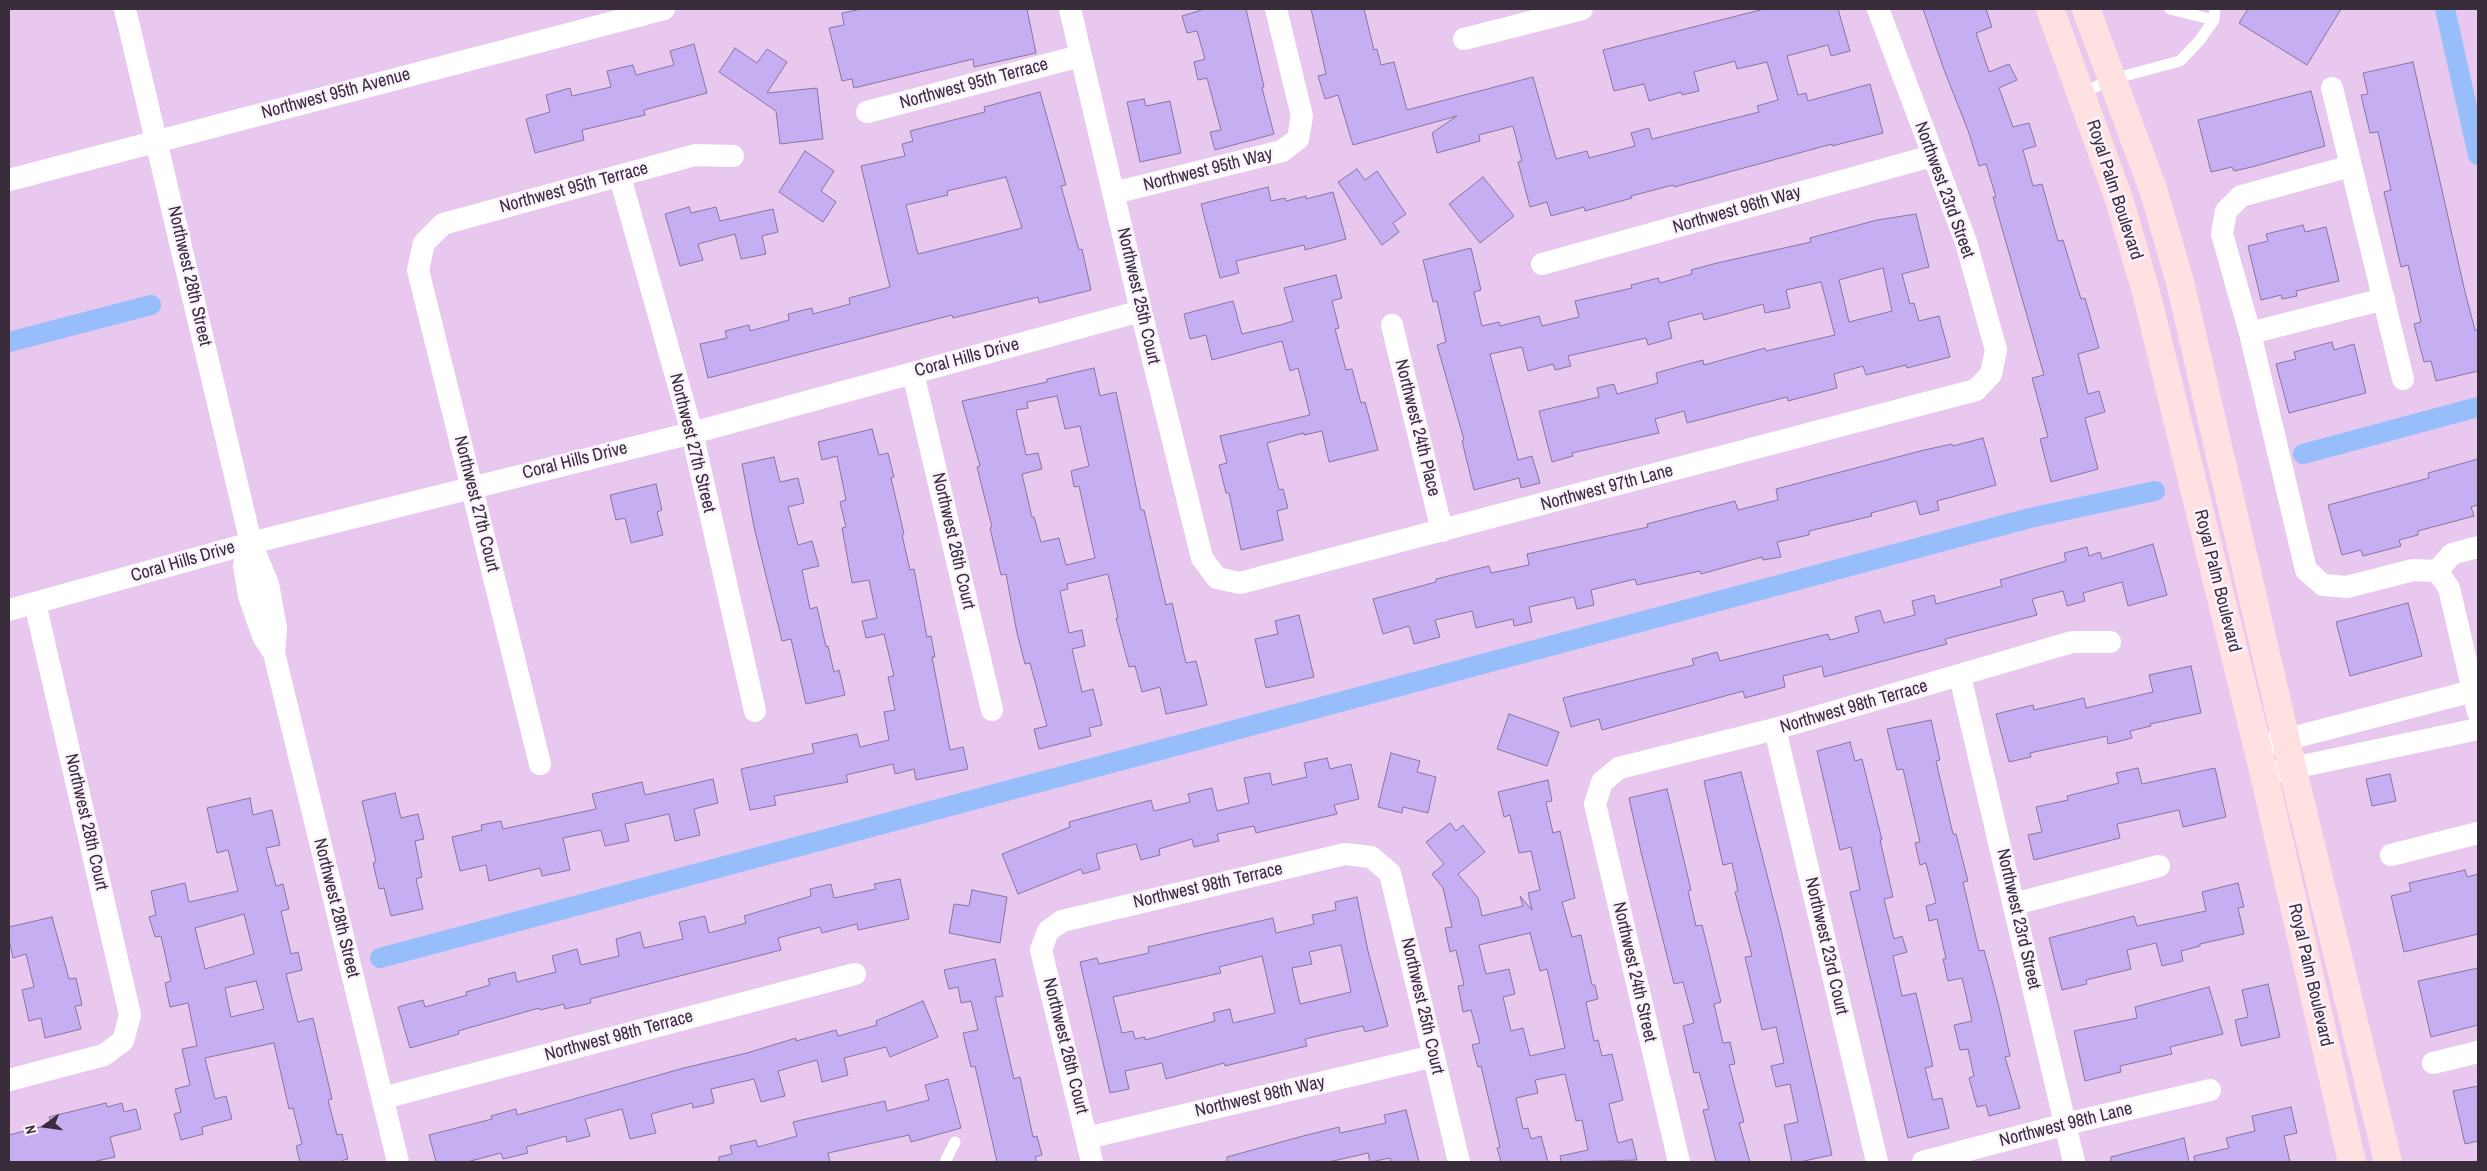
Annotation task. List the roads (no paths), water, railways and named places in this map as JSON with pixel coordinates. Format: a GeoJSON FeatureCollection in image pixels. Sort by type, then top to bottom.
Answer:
{"type":"FeatureCollection","features":[{"type":"Feature","properties":{"kind":"main road","name":"Royal Palm Boulevard"},"geometry":{"type":"LineString","coordinates":[[2050,9],[2120,202],[2146,292],[2264,774],[2352,1162]]}},
{"type":"Feature","properties":{"kind":"main road","name":"Royal Palm Boulevard"},"geometry":{"type":"LineString","coordinates":[[2086,9],[2153,189],[2180,282],[2292,767],[2388,1162]]}},
{"type":"Feature","properties":{"kind":"street","name":"Northwest 28th Street"},"geometry":{"type":"LineString","coordinates":[[125,9],[251,543],[244,565],[249,596],[263,636],[274,653],[398,1162]]}},
{"type":"Feature","properties":{"kind":"street","name":"Northwest 95th Avenue"},"geometry":{"type":"LineString","coordinates":[[9,180],[664,9]]}},
{"type":"Feature","properties":{"kind":"street","name":"Northwest 25th Court"},"geometry":{"type":"LineString","coordinates":[[1070,9],[1141,311],[1202,558],[1217,578]]}},
{"type":"Feature","properties":{"kind":"street","name":"Northwest 95th Way"},"geometry":{"type":"LineString","coordinates":[[1114,193],[1282,151],[1298,139],[1302,116],[1276,9]]}},
{"type":"Feature","properties":{"kind":"street"},"geometry":{"type":"LineString","coordinates":[[1464,39],[1582,9]]}},
{"type":"Feature","properties":{"kind":"street","name":"Northwest 23rd Street"},"geometry":{"type":"LineString","coordinates":[[1878,9],[1966,242],[1996,350],[1991,374]]}},
{"type":"Feature","properties":{"kind":"street","name":"Northwest 95th Terrace"},"geometry":{"type":"LineString","coordinates":[[867,112],[1080,56]]}},
{"type":"Feature","properties":{"kind":"street"},"geometry":{"type":"LineString","coordinates":[[2332,88],[2403,379]]}},
{"type":"Feature","properties":{"kind":"street","name":"Northwest 95th Terrace"},"geometry":{"type":"LineString","coordinates":[[424,243],[442,224],[695,155],[733,156]]}},
{"type":"Feature","properties":{"kind":"street","name":"Northwest 96th Way"},"geometry":{"type":"LineString","coordinates":[[1542,264],[1932,156]]}},
{"type":"Feature","properties":{"kind":"street"},"geometry":{"type":"LineString","coordinates":[[2351,166],[2241,196],[2226,211],[2222,234],[2250,333],[2306,570],[2323,585],[2348,587],[2413,570],[2437,571]]}},
{"type":"Feature","properties":{"kind":"street","name":"Northwest 27th Street"},"geometry":{"type":"LineString","coordinates":[[620,177],[692,433],[755,711]]}},
{"type":"Feature","properties":{"kind":"street","name":"Northwest 27th Court"},"geometry":{"type":"LineString","coordinates":[[424,243],[418,270],[540,764]]}},
{"type":"Feature","properties":{"kind":"street"},"geometry":{"type":"LineString","coordinates":[[2250,333],[2384,299]]}},
{"type":"Feature","properties":{"kind":"street","name":"Coral Hills Drive"},"geometry":{"type":"LineString","coordinates":[[9,610],[251,543],[472,486],[692,433],[1141,311]]}},
{"type":"Feature","properties":{"kind":"street","name":"Northwest 24th Place"},"geometry":{"type":"LineString","coordinates":[[1392,325],[1442,531]]}},
{"type":"Feature","properties":{"kind":"street","name":"Northwest 26th Court"},"geometry":{"type":"LineString","coordinates":[[913,373],[992,710]]}},
{"type":"Feature","properties":{"kind":"street","name":"Northwest 97th Lane"},"geometry":{"type":"LineString","coordinates":[[1217,578],[1240,583],[1442,531],[1976,390],[1991,374]]}},
{"type":"Feature","properties":{"kind":"street"},"geometry":{"type":"LineString","coordinates":[[2437,571],[2452,554],[2478,547]]}},
{"type":"Feature","properties":{"kind":"street"},"geometry":{"type":"LineString","coordinates":[[2257,747],[2476,702],[2449,588],[2437,571]]}},
{"type":"Feature","properties":{"kind":"street","name":"Northwest 28th Court"},"geometry":{"type":"LineString","coordinates":[[9,1080],[104,1055],[123,1041],[130,1015],[36,603]]}},
{"type":"Feature","properties":{"kind":"street","name":"Northwest 98th Terrace"},"geometry":{"type":"LineString","coordinates":[[1602,782],[1619,768],[1775,729],[2072,642],[2110,642]]}},
{"type":"Feature","properties":{"kind":"street","name":"Northwest 23rd Street"},"geometry":{"type":"LineString","coordinates":[[1960,676],[2074,1162]]}},
{"type":"Feature","properties":{"kind":"street","name":"Northwest 23rd Court"},"geometry":{"type":"LineString","coordinates":[[1775,729],[1877,1162]]}},
{"type":"Feature","properties":{"kind":"street"},"geometry":{"type":"LineString","coordinates":[[2264,774],[2478,729]]}},
{"type":"Feature","properties":{"kind":"street","name":"Northwest 24th Street"},"geometry":{"type":"LineString","coordinates":[[1602,782],[1595,804],[1679,1162]]}},
{"type":"Feature","properties":{"kind":"street"},"geometry":{"type":"LineString","coordinates":[[2391,855],[2478,833]]}},
{"type":"Feature","properties":{"kind":"street","name":"Northwest 98th Terrace"},"geometry":{"type":"LineString","coordinates":[[1048,931],[1062,921],[1345,854],[1371,857]]}},
{"type":"Feature","properties":{"kind":"street","name":"Northwest 25th Court"},"geometry":{"type":"LineString","coordinates":[[1371,857],[1390,873],[1459,1162]]}},
{"type":"Feature","properties":{"kind":"street"},"geometry":{"type":"LineString","coordinates":[[2014,904],[2159,866]]}},
{"type":"Feature","properties":{"kind":"street","name":"Northwest 26th Court"},"geometry":{"type":"LineString","coordinates":[[1048,931],[1042,950],[1092,1162]]}},
{"type":"Feature","properties":{"kind":"street","name":"Northwest 98th Terrace"},"geometry":{"type":"LineString","coordinates":[[383,1098],[855,974]]}},
{"type":"Feature","properties":{"kind":"street"},"geometry":{"type":"LineString","coordinates":[[2433,1063],[2478,1052]]}},
{"type":"Feature","properties":{"kind":"street","name":"Northwest 98th Way"},"geometry":{"type":"LineString","coordinates":[[1087,1138],[1434,1056]]}},
{"type":"Feature","properties":{"kind":"street","name":"Northwest 98th Lane"},"geometry":{"type":"LineString","coordinates":[[1923,1162],[2066,1124],[2210,1090]]}},
{"type":"Feature","properties":{"kind":"lane"},"geometry":{"type":"LineString","coordinates":[[2082,93],[2113,79],[2180,60],[2199,41],[2214,14],[2170,9]]}},
{"type":"Feature","properties":{"kind":"lane"},"geometry":{"type":"LineString","coordinates":[[945,1162],[955,1142]]}},
{"type":"Feature","properties":{"kind":"waterway"},"geometry":{"type":"LineString","coordinates":[[2445,9],[2478,155]]}},
{"type":"Feature","properties":{"kind":"waterway"},"geometry":{"type":"LineString","coordinates":[[9,342],[151,305]]}},
{"type":"Feature","properties":{"kind":"waterway"},"geometry":{"type":"LineString","coordinates":[[2303,454],[2478,407]]}},
{"type":"Feature","properties":{"kind":"waterway"},"geometry":{"type":"LineString","coordinates":[[380,958],[2030,518],[2155,491]]}}]}
